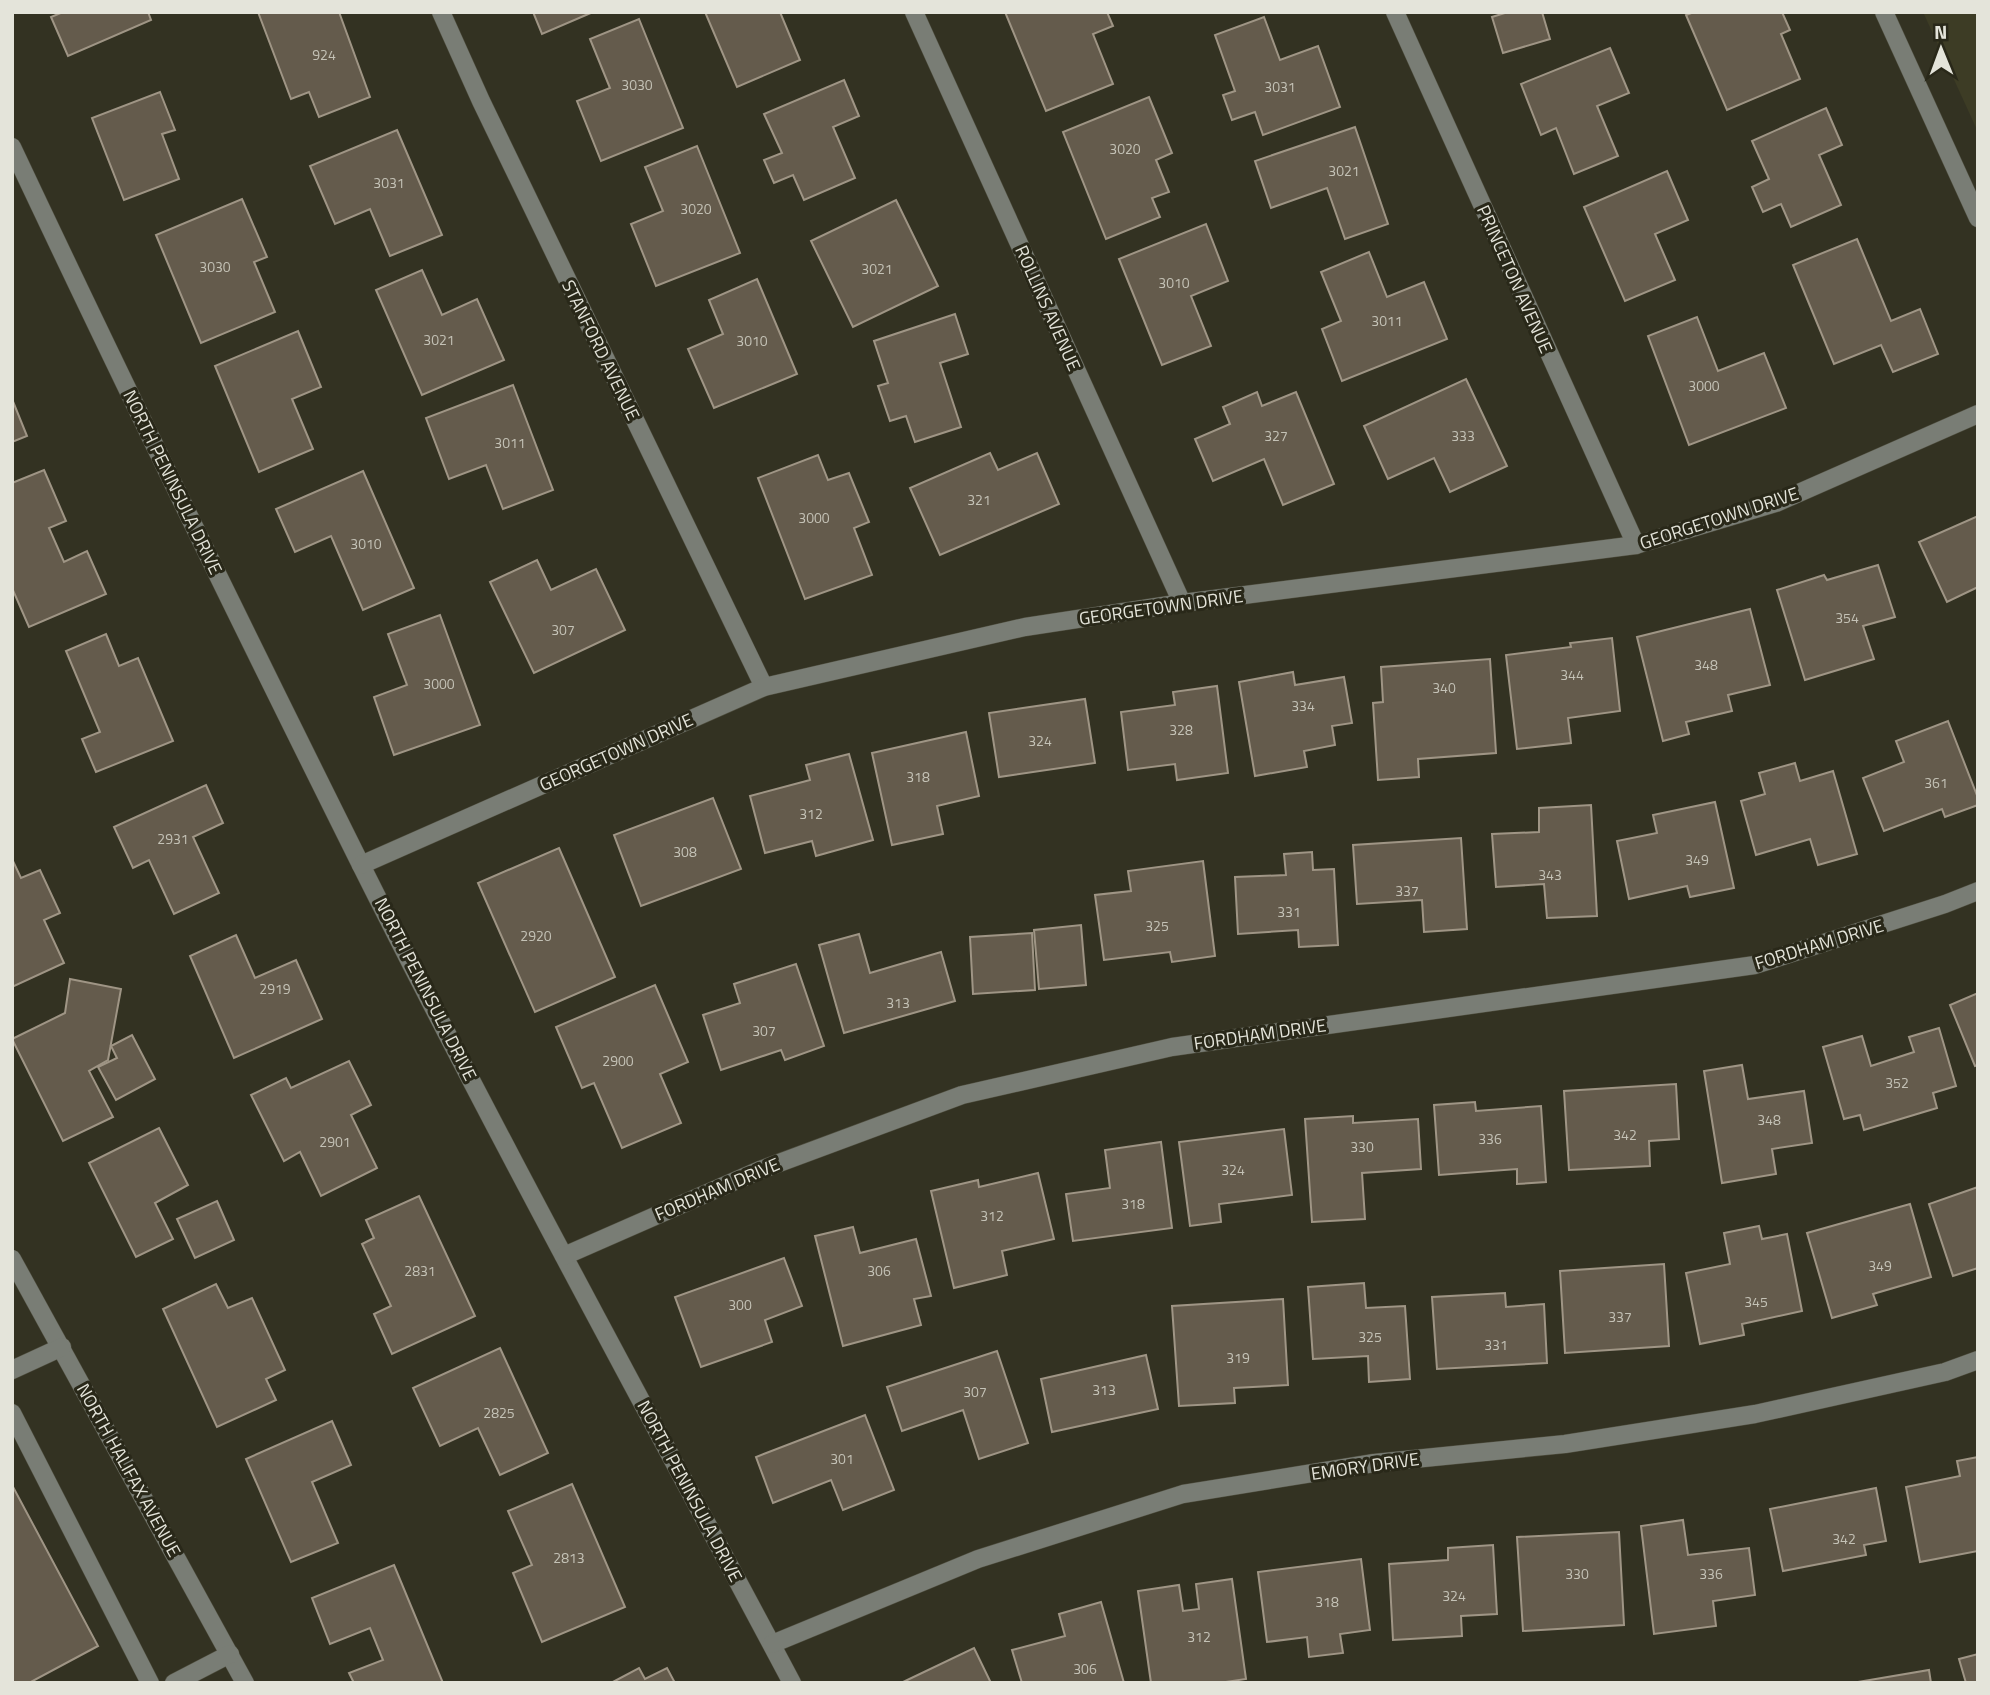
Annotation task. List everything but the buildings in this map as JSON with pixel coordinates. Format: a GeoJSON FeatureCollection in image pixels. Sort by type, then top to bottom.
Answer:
{"type":"FeatureCollection","features":[{"type":"Feature","properties":{"kind":"street","name":"STANFORD AVENUE"},"geometry":{"type":"LineString","coordinates":[[441,12],[481,101],[764,687]]}},
{"type":"Feature","properties":{"kind":"street","name":"ROLLINS AVENUE"},"geometry":{"type":"LineString","coordinates":[[914,12],[1182,603]]}},
{"type":"Feature","properties":{"kind":"street","name":"PRINCETON AVENUE"},"geometry":{"type":"LineString","coordinates":[[1395,12],[1636,545]]}},
{"type":"Feature","properties":{"kind":"street"},"geometry":{"type":"LineString","coordinates":[[1884,12],[1978,218]]}},
{"type":"Feature","properties":{"kind":"street","name":"NORTH PENINSULA DRIVE"},"geometry":{"type":"LineString","coordinates":[[12,146],[361,865],[564,1256],[792,1683]]}},
{"type":"Feature","properties":{"kind":"street","name":"GEORGETOWN DRIVE"},"geometry":{"type":"LineString","coordinates":[[361,865],[764,687],[1025,626],[1182,603],[1636,545],[1776,503],[1978,414]]}},
{"type":"Feature","properties":{"kind":"street","name":"FORDHAM DRIVE"},"geometry":{"type":"LineString","coordinates":[[564,1256],[760,1170],[961,1095],[1172,1047],[1755,965],[1978,891]]}},
{"type":"Feature","properties":{"kind":"street","name":"NORTH HALIFAX AVENUE"},"geometry":{"type":"LineString","coordinates":[[12,1259],[245,1683]]}},
{"type":"Feature","properties":{"kind":"street"},"geometry":{"type":"LineString","coordinates":[[12,1370],[62,1347]]}},
{"type":"Feature","properties":{"kind":"street","name":"EMORY DRIVE"},"geometry":{"type":"LineString","coordinates":[[772,1644],[978,1559],[1183,1494],[1374,1463],[1565,1444],[1755,1414],[1945,1372],[1978,1360]]}},
{"type":"Feature","properties":{"kind":"street"},"geometry":{"type":"LineString","coordinates":[[12,1413],[150,1683]]}},
{"type":"Feature","properties":{"kind":"street"},"geometry":{"type":"LineString","coordinates":[[174,1683],[230,1654]]}},
{"type":"Feature","properties":{"kind":"shaded area"},"geometry":{"type":"Polygon","coordinates":[[[1923,12],[1978,12],[1978,132],[1923,12]]]}}]}
